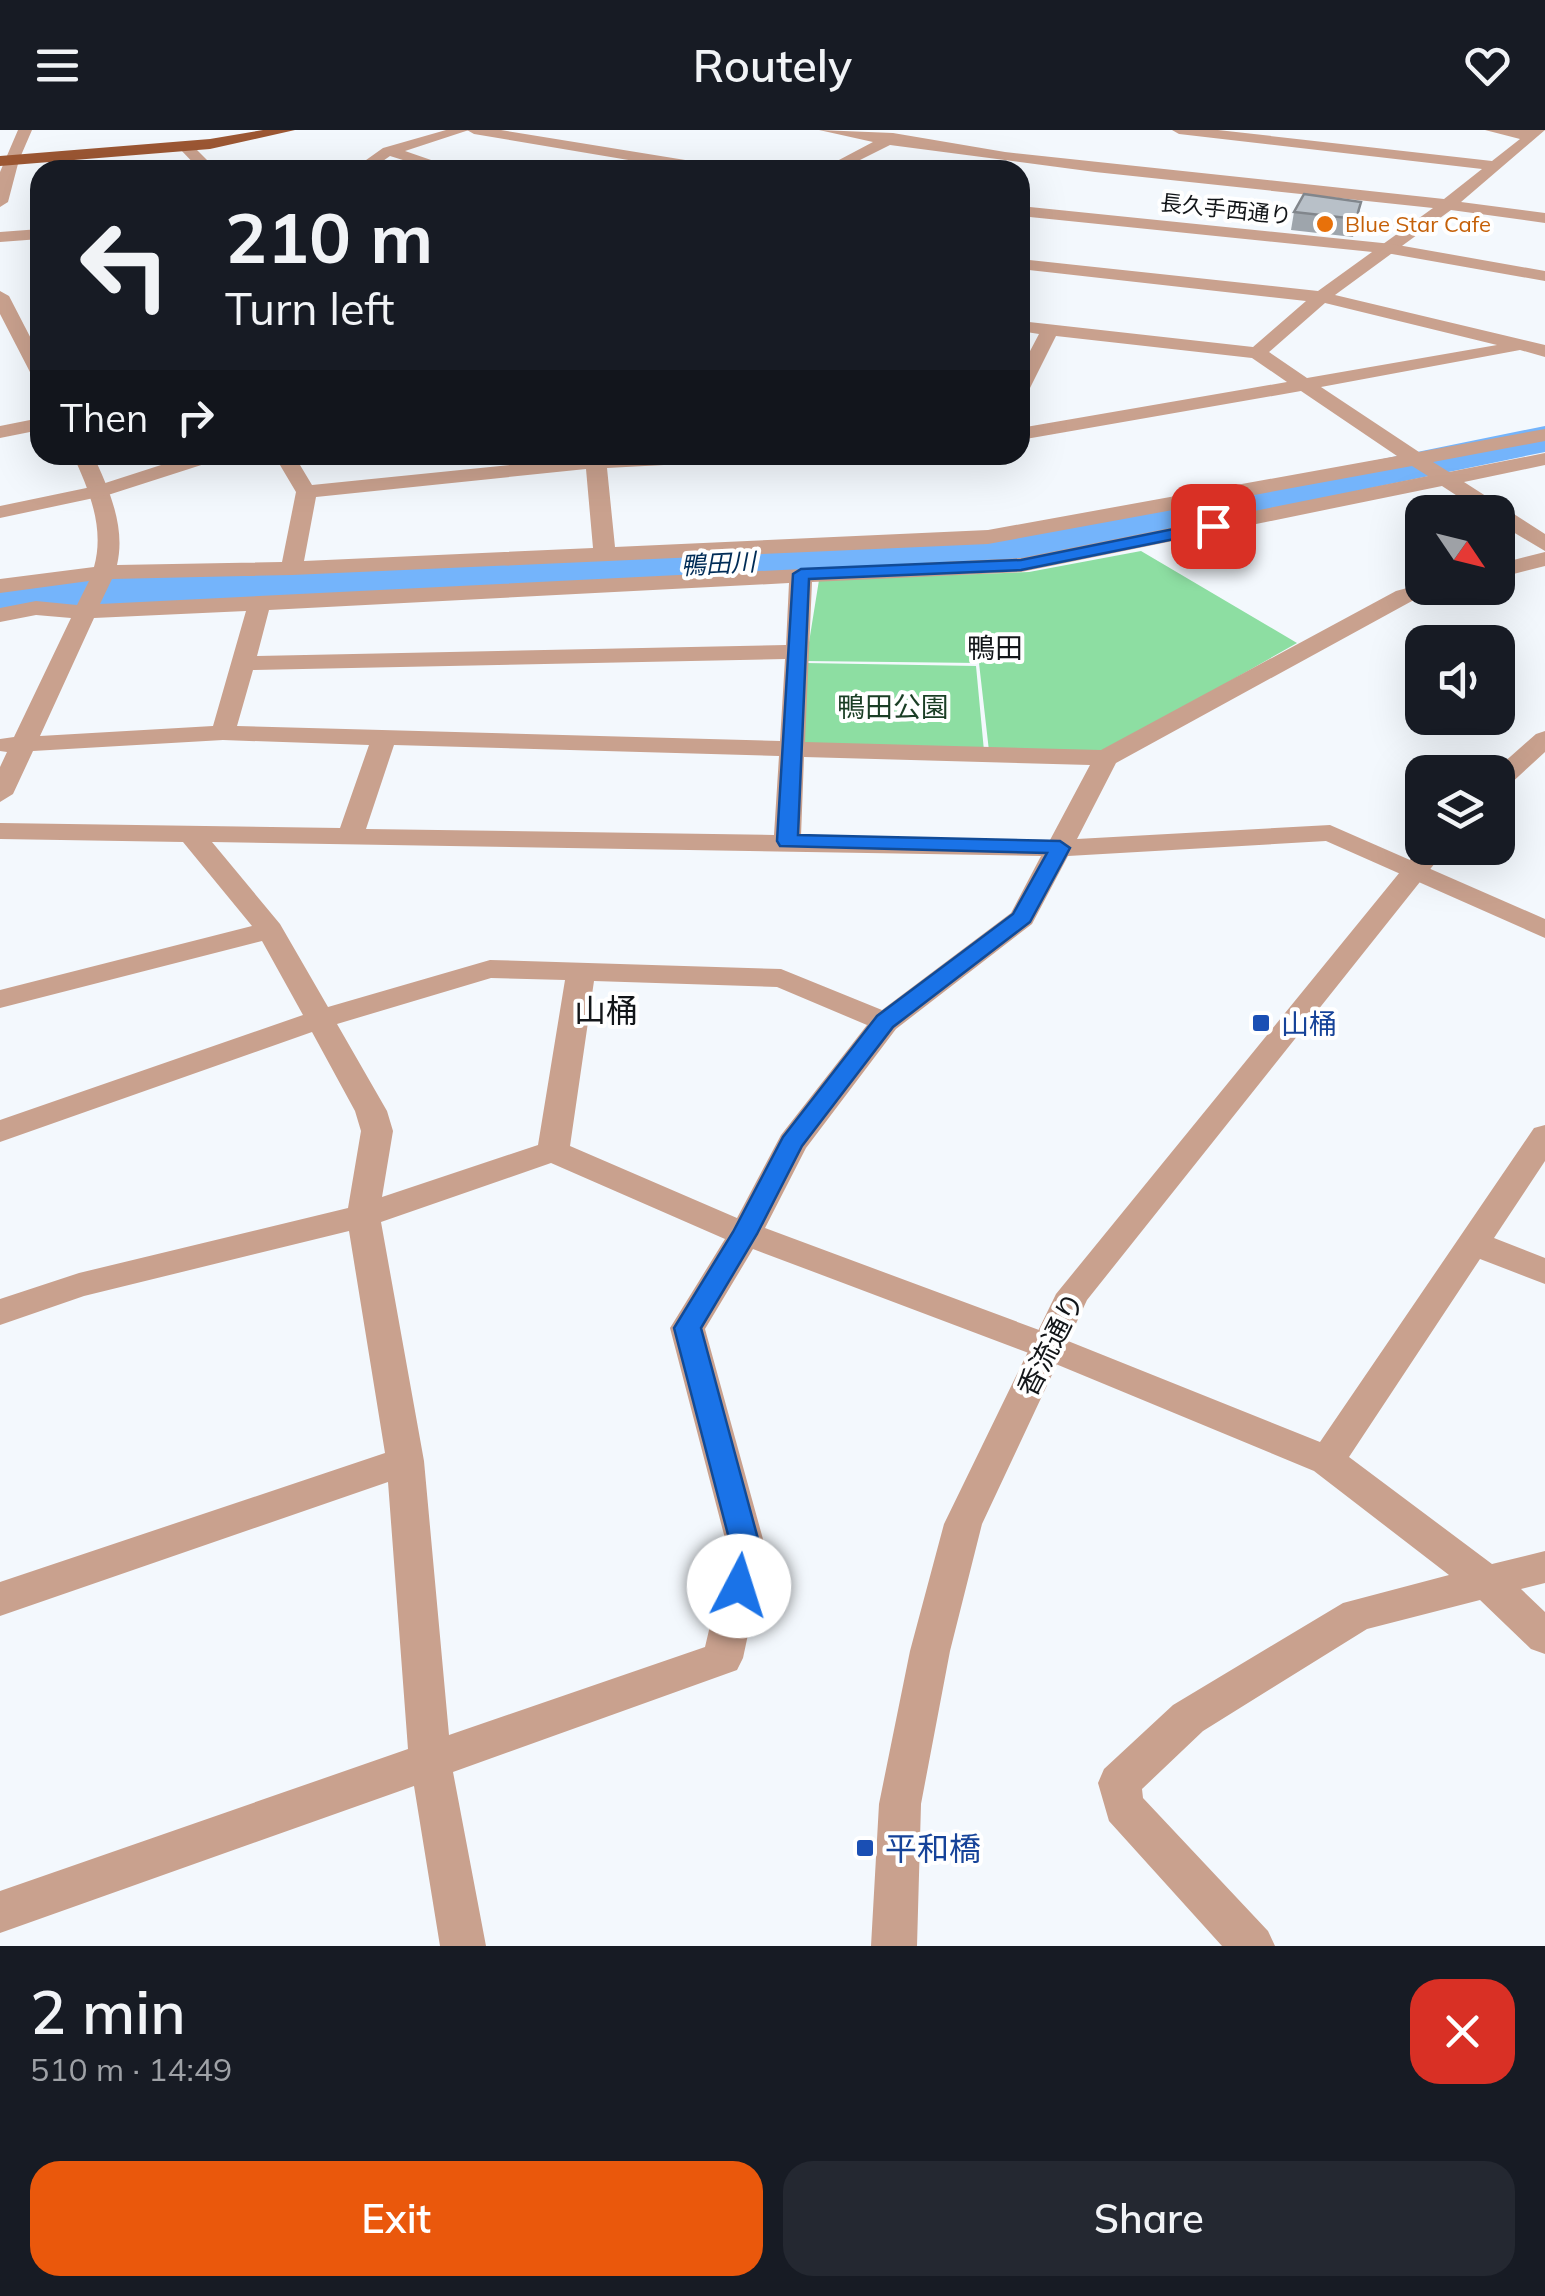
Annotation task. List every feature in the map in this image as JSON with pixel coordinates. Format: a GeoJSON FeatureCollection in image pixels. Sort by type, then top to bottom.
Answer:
{"type":"FeatureCollection","features":[{"type":"Feature","properties":{"kind":"main road"},"geometry":{"type":"LineString","coordinates":[[6,161],[184,146],[288,130]]}},
{"type":"Feature","properties":{"kind":"street"},"geometry":{"type":"LineString","coordinates":[[374,160],[388,150],[462,130]]}},
{"type":"Feature","properties":{"kind":"street"},"geometry":{"type":"LineString","coordinates":[[474,130],[656,160]]}},
{"type":"Feature","properties":{"kind":"street"},"geometry":{"type":"LineString","coordinates":[[826,130],[1136,172],[1448,203],[1545,218]]}},
{"type":"Feature","properties":{"kind":"street"},"geometry":{"type":"LineString","coordinates":[[848,160],[909,130]]}},
{"type":"Feature","properties":{"kind":"street"},"geometry":{"type":"LineString","coordinates":[[1178,130],[1494,166]]}},
{"type":"Feature","properties":{"kind":"street"},"geometry":{"type":"LineString","coordinates":[[1492,130],[1536,133]]}},
{"type":"Feature","properties":{"kind":"street"},"geometry":{"type":"LineString","coordinates":[[0,202],[6,161],[18,131]]}},
{"type":"Feature","properties":{"kind":"street"},"geometry":{"type":"LineString","coordinates":[[1257,353],[1321,298],[1392,249],[1536,133]]}},
{"type":"Feature","properties":{"kind":"street"},"geometry":{"type":"LineString","coordinates":[[184,146],[199,160]]}},
{"type":"Feature","properties":{"kind":"street"},"geometry":{"type":"LineString","coordinates":[[1518,147],[1545,152]]}},
{"type":"Feature","properties":{"kind":"street"},"geometry":{"type":"LineString","coordinates":[[388,150],[420,160]]}},
{"type":"Feature","properties":{"kind":"street","name":"長久手西通り"},"geometry":{"type":"LineString","coordinates":[[1030,212],[1392,249],[1545,276]]}},
{"type":"Feature","properties":{"kind":"street"},"geometry":{"type":"LineString","coordinates":[[0,237],[30,235]]}},
{"type":"Feature","properties":{"kind":"street"},"geometry":{"type":"LineString","coordinates":[[1030,265],[1321,298],[1535,349]]}},
{"type":"Feature","properties":{"kind":"street"},"geometry":{"type":"LineString","coordinates":[[2,306],[30,356]]}},
{"type":"Feature","properties":{"kind":"street"},"geometry":{"type":"LineString","coordinates":[[1030,327],[1257,353],[1468,495]]}},
{"type":"Feature","properties":{"kind":"street"},"geometry":{"type":"LineString","coordinates":[[1050,330],[1036,404],[1304,384],[1535,349]]}},
{"type":"Feature","properties":{"kind":"street"},"geometry":{"type":"LineString","coordinates":[[0,432],[30,426]]}},
{"type":"Feature","properties":{"kind":"street"},"geometry":{"type":"LineString","coordinates":[[0,586],[104,572],[292,568],[988,537],[1545,434]]}},
{"type":"Feature","properties":{"kind":"street"},"geometry":{"type":"LineString","coordinates":[[0,616],[36,608],[83,612],[1021,565],[1545,459]]}},
{"type":"Feature","properties":{"kind":"street"},"geometry":{"type":"LineString","coordinates":[[0,794],[12,744],[110,554],[101,491],[87,465]]}},
{"type":"Feature","properties":{"kind":"street"},"geometry":{"type":"LineString","coordinates":[[0,512],[101,491],[182,465]]}},
{"type":"Feature","properties":{"kind":"street"},"geometry":{"type":"LineString","coordinates":[[290,465],[306,492],[292,568]]}},
{"type":"Feature","properties":{"kind":"street"},"geometry":{"type":"LineString","coordinates":[[306,492],[539,465]]}},
{"type":"Feature","properties":{"kind":"street"},"geometry":{"type":"LineString","coordinates":[[592,465],[605,554]]}},
{"type":"Feature","properties":{"kind":"street"},"geometry":{"type":"LineString","coordinates":[[1515,525],[1545,544]]}},
{"type":"Feature","properties":{"kind":"street"},"geometry":{"type":"LineString","coordinates":[[1515,567],[1545,559]]}},
{"type":"Feature","properties":{"kind":"street"},"geometry":{"type":"LineString","coordinates":[[788,841],[801,574]]}},
{"type":"Feature","properties":{"kind":"street"},"geometry":{"type":"LineString","coordinates":[[12,744],[223,733],[1106,758],[1405,596]]}},
{"type":"Feature","properties":{"kind":"street"},"geometry":{"type":"LineString","coordinates":[[223,733],[260,601]]}},
{"type":"Feature","properties":{"kind":"street"},"geometry":{"type":"LineString","coordinates":[[244,663],[800,652]]}},
{"type":"Feature","properties":{"kind":"street"},"geometry":{"type":"LineString","coordinates":[[351,835],[384,737]]}},
{"type":"Feature","properties":{"kind":"street"},"geometry":{"type":"LineString","coordinates":[[1515,766],[1545,738]]}},
{"type":"Feature","properties":{"kind":"street"},"geometry":{"type":"LineString","coordinates":[[0,1912],[723,1658],[746,1550],[687,1328],[745,1234],[792,1143],[885,1022],[1022,918],[1106,758]]}},
{"type":"Feature","properties":{"kind":"street"},"geometry":{"type":"LineString","coordinates":[[0,831],[1060,848],[1330,833],[1405,854]]}},
{"type":"Feature","properties":{"kind":"street"},"geometry":{"type":"LineString","coordinates":[[190,833],[270,930],[371,1111],[377,1131],[363,1216],[405,1460],[430,1759],[463,1946]]}},
{"type":"Feature","properties":{"kind":"street","name":"香流通り"},"geometry":{"type":"LineString","coordinates":[[894,1946],[900,1804],[930,1650],[963,1524],[1046,1346],[1073,1294],[1420,865]]}},
{"type":"Feature","properties":{"kind":"street"},"geometry":{"type":"LineString","coordinates":[[1435,865],[1545,929]]}},
{"type":"Feature","properties":{"kind":"street"},"geometry":{"type":"LineString","coordinates":[[0,999],[270,930]]}},
{"type":"Feature","properties":{"kind":"street"},"geometry":{"type":"LineString","coordinates":[[0,1131],[321,1019],[490,969],[781,978],[885,1022]]}},
{"type":"Feature","properties":{"kind":"street"},"geometry":{"type":"LineString","coordinates":[[552,1151],[581,973]]}},
{"type":"Feature","properties":{"kind":"street"},"geometry":{"type":"LineString","coordinates":[[1328,1461],[1545,1136]]}},
{"type":"Feature","properties":{"kind":"street"},"geometry":{"type":"LineString","coordinates":[[0,1312],[79,1285],[363,1216],[552,1151],[745,1234],[1046,1346],[1328,1461],[1488,1583],[1545,1636]]}},
{"type":"Feature","properties":{"kind":"street"},"geometry":{"type":"LineString","coordinates":[[1476,1244],[1545,1272]]}},
{"type":"Feature","properties":{"kind":"street"},"geometry":{"type":"LineString","coordinates":[[0,1599],[405,1460]]}},
{"type":"Feature","properties":{"kind":"street"},"geometry":{"type":"LineString","coordinates":[[1252,1946],[1124,1807],[1118,1783],[1188,1718],[1357,1615],[1545,1567]]}},
{"type":"Feature","properties":{"kind":"green space"},"geometry":{"type":"Polygon","coordinates":[[[1141,551],[1297,643],[1100,755],[989,751],[979,663],[806,661],[819,580],[1029,572],[1141,551]]]}},
{"type":"Feature","properties":{"kind":"green space","name":"鴨田公園"},"geometry":{"type":"Polygon","coordinates":[[[805,663],[976,666],[984,751],[804,743],[805,663]]]}},
{"type":"Feature","properties":{"kind":"building"},"geometry":{"type":"Polygon","coordinates":[[[1304,194],[1361,202],[1356,219],[1294,212],[1304,194]]]}},
{"type":"Feature","properties":{"kind":"waterway","name":"鴨田川"},"geometry":{"type":"LineString","coordinates":[[0,603],[64,594],[1009,549],[1545,439]]}},
{"type":"Feature","properties":{"kind":"place","name":"Blue Star Cafe"},"geometry":{"type":"Point","coordinates":[1325,224]}},
{"type":"Feature","properties":{"kind":"place","name":"山桶"},"geometry":{"type":"Point","coordinates":[1261,1023]}},
{"type":"Feature","properties":{"kind":"place","name":"平和橋"},"geometry":{"type":"Point","coordinates":[865,1848]}},
{"type":"Feature","properties":{"kind":"district","name":"鴨田"},"geometry":{"type":"Point","coordinates":[995,647]}},
{"type":"Feature","properties":{"kind":"district","name":"山桶"},"geometry":{"type":"Point","coordinates":[606,1010]}},
{"type":"Feature","properties":{"kind":"route"},"geometry":{"type":"LineString","coordinates":[[739,1586],[746,1550],[687,1328],[745,1234],[792,1143],[885,1022],[1022,918],[1060,848],[788,841],[801,574],[1021,565],[1213,526]]}}]}
